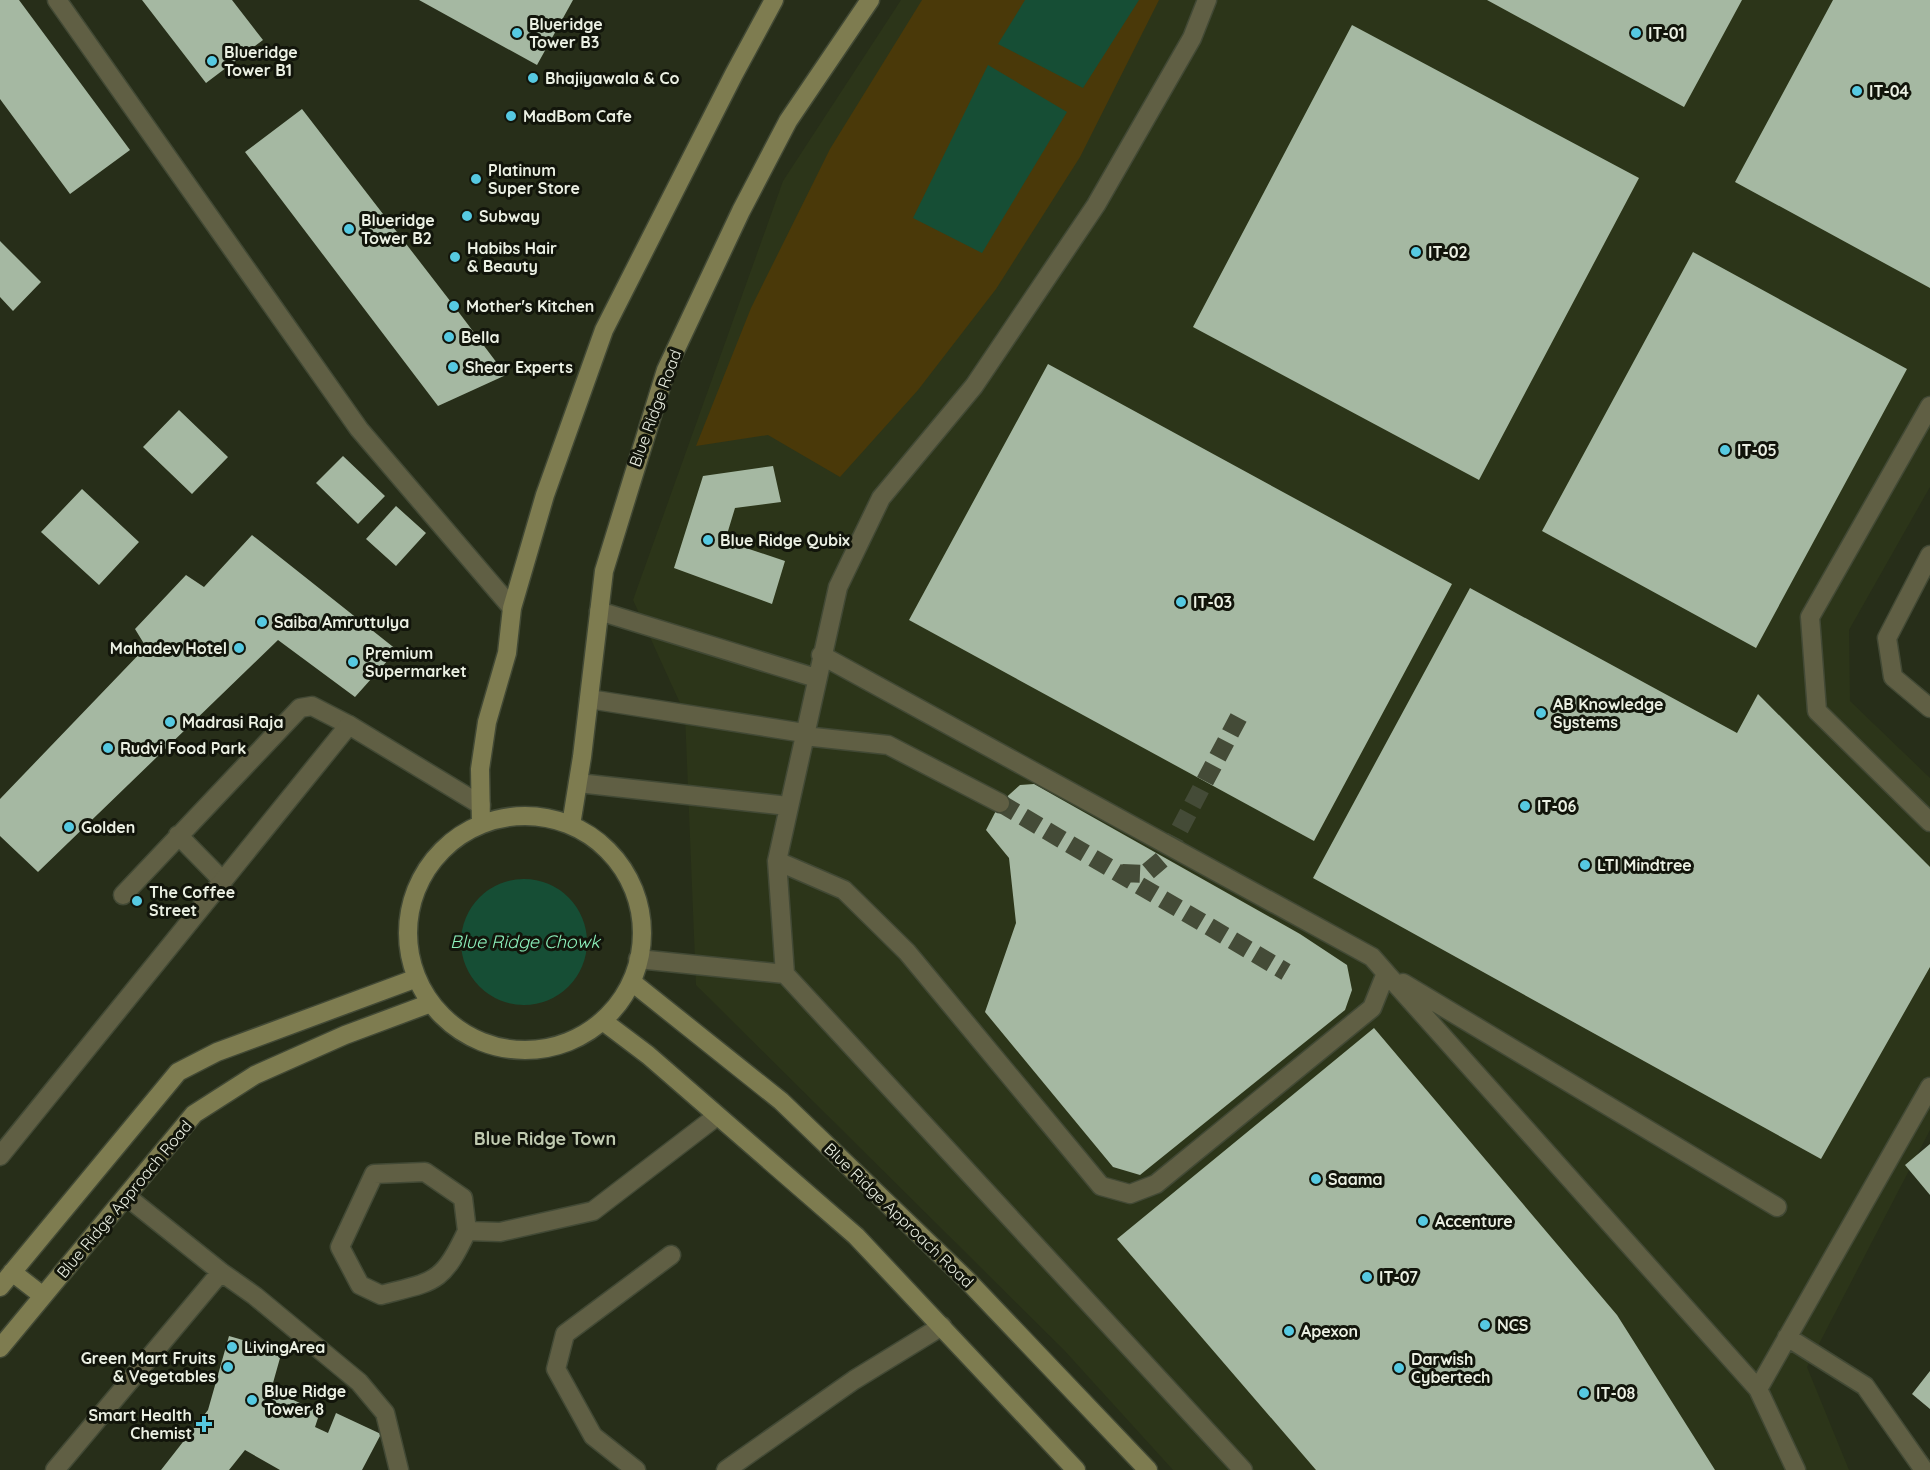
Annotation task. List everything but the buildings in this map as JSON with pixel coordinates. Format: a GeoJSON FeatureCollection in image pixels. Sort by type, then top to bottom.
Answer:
{"type":"FeatureCollection","features":[{"type":"Feature","properties":{"kind":"street"},"geometry":{"type":"LineString","coordinates":[[57,0],[359,429],[512,608]]}},
{"type":"Feature","properties":{"kind":"street"},"geometry":{"type":"LineString","coordinates":[[481,824],[480,769],[487,722],[507,653],[512,608],[545,495],[604,330],[774,0]]}},
{"type":"Feature","properties":{"kind":"street","name":"Blue Ridge Road"},"geometry":{"type":"LineString","coordinates":[[571,825],[606,561],[666,370],[741,211],[788,121],[870,0]]}},
{"type":"Feature","properties":{"kind":"street"},"geometry":{"type":"LineString","coordinates":[[1207,0],[1192,38],[1096,205],[974,386],[882,498],[838,587],[821,654],[777,861],[785,974],[1243,1470]]}},
{"type":"Feature","properties":{"kind":"street"},"geometry":{"type":"LineString","coordinates":[[1930,406],[1810,617],[1817,711],[1930,822]]}},
{"type":"Feature","properties":{"kind":"street"},"geometry":{"type":"LineString","coordinates":[[1930,555],[1887,638],[1893,677],[1930,708]]}},
{"type":"Feature","properties":{"kind":"street"},"geometry":{"type":"LineString","coordinates":[[599,611],[816,678]]}},
{"type":"Feature","properties":{"kind":"street"},"geometry":{"type":"LineString","coordinates":[[821,654],[1372,957],[1758,1389],[1796,1470]]}},
{"type":"Feature","properties":{"kind":"street"},"geometry":{"type":"LineString","coordinates":[[589,699],[804,734],[888,745],[1000,803]]}},
{"type":"Feature","properties":{"kind":"street"},"geometry":{"type":"LineString","coordinates":[[123,895],[300,708],[312,706],[349,725],[481,804]]}},
{"type":"Feature","properties":{"kind":"street"},"geometry":{"type":"LineString","coordinates":[[0,1156],[349,725]]}},
{"type":"Feature","properties":{"kind":"street"},"geometry":{"type":"LineString","coordinates":[[578,783],[788,806]]}},
{"type":"Feature","properties":{"kind":"street"},"geometry":{"type":"LineString","coordinates":[[511,816],[541,817],[571,825],[596,840],[616,861],[633,888],[641,920],[638,959],[632,982],[619,1003],[603,1021],[570,1041],[532,1050],[494,1046],[459,1030],[431,1003],[417,978],[409,953],[408,919],[417,885],[435,857],[461,834],[481,824],[511,816]]}},
{"type":"Feature","properties":{"kind":"street"},"geometry":{"type":"LineString","coordinates":[[178,835],[223,881]]}},
{"type":"Feature","properties":{"kind":"street"},"geometry":{"type":"LineString","coordinates":[[777,861],[844,890],[907,952],[1101,1186],[1130,1194],[1156,1184],[1372,1008],[1386,973]]}},
{"type":"Feature","properties":{"kind":"street"},"geometry":{"type":"LineString","coordinates":[[638,959],[785,974]]}},
{"type":"Feature","properties":{"kind":"street"},"geometry":{"type":"LineString","coordinates":[[1386,973],[1778,1207]]}},
{"type":"Feature","properties":{"kind":"street"},"geometry":{"type":"LineString","coordinates":[[0,1287],[178,1072],[217,1052],[417,978]]}},
{"type":"Feature","properties":{"kind":"street","name":"Blue Ridge Approach Road"},"geometry":{"type":"LineString","coordinates":[[632,982],[781,1101],[968,1281],[1148,1470]]}},
{"type":"Feature","properties":{"kind":"street","name":"Blue Ridge Approach Road"},"geometry":{"type":"LineString","coordinates":[[0,1347],[194,1114],[255,1075],[345,1035],[431,1003]]}},
{"type":"Feature","properties":{"kind":"street"},"geometry":{"type":"LineString","coordinates":[[603,1021],[648,1055],[855,1236],[1076,1470]]}},
{"type":"Feature","properties":{"kind":"street"},"geometry":{"type":"LineString","coordinates":[[1758,1389],[1930,1087]]}},
{"type":"Feature","properties":{"kind":"street"},"geometry":{"type":"LineString","coordinates":[[467,1231],[500,1232],[593,1211],[717,1116]]}},
{"type":"Feature","properties":{"kind":"street"},"geometry":{"type":"LineString","coordinates":[[425,1172],[463,1198],[467,1231],[452,1264],[431,1282],[381,1295],[360,1285],[340,1247],[374,1174],[425,1172]]}},
{"type":"Feature","properties":{"kind":"street"},"geometry":{"type":"LineString","coordinates":[[126,1196],[221,1272],[255,1296],[359,1382],[385,1413],[396,1449],[399,1470]]}},
{"type":"Feature","properties":{"kind":"street"},"geometry":{"type":"LineString","coordinates":[[636,1470],[592,1436],[556,1369],[565,1334],[671,1255]]}},
{"type":"Feature","properties":{"kind":"street"},"geometry":{"type":"LineString","coordinates":[[12,1272],[43,1296]]}},
{"type":"Feature","properties":{"kind":"street"},"geometry":{"type":"LineString","coordinates":[[55,1470],[221,1272]]}},
{"type":"Feature","properties":{"kind":"street"},"geometry":{"type":"LineString","coordinates":[[726,1470],[854,1380],[942,1326]]}},
{"type":"Feature","properties":{"kind":"street"},"geometry":{"type":"LineString","coordinates":[[1787,1337],[1865,1386],[1924,1470]]}},
{"type":"Feature","properties":{"kind":"shaded area"},"geometry":{"type":"Polygon","coordinates":[[[901,0],[1930,0],[1930,487],[1849,630],[1850,701],[1930,778],[1930,1130],[1807,1367],[1849,1470],[1173,1470],[1064,1350],[696,985],[685,714],[633,600],[783,181],[901,0]]]}},
{"type":"Feature","properties":{"kind":"shaded area"},"geometry":{"type":"Polygon","coordinates":[[[922,0],[1159,0],[1080,157],[996,289],[918,390],[840,477],[768,435],[696,446],[751,308],[830,149],[922,0]]]}},
{"type":"Feature","properties":{"kind":"water"},"geometry":{"type":"Polygon","coordinates":[[[1025,0],[1139,0],[1083,88],[998,44],[1025,0]]]}},
{"type":"Feature","properties":{"kind":"water"},"geometry":{"type":"Polygon","coordinates":[[[988,65],[1067,112],[982,253],[913,218],[988,65]]]}},
{"type":"Feature","properties":{"kind":"water","name":"Blue Ridge Chowk"},"geometry":{"type":"Polygon","coordinates":[[[524,879],[548,884],[568,898],[582,918],[587,942],[582,966],[568,986],[548,1000],[524,1005],[500,1000],[480,986],[466,966],[461,942],[466,918],[480,898],[500,884],[524,879]]]}},
{"type":"Feature","properties":{"kind":"tunnel"},"geometry":{"type":"LineString","coordinates":[[1122,873],[1145,874],[1165,857],[1242,711]]}},
{"type":"Feature","properties":{"kind":"tunnel"},"geometry":{"type":"LineString","coordinates":[[1000,803],[1286,972]]}},
{"type":"Feature","properties":{"kind":"place","name":"Blueridge Tower B3"},"geometry":{"type":"Point","coordinates":[517,33]}},
{"type":"Feature","properties":{"kind":"place","name":"IT-01"},"geometry":{"type":"Point","coordinates":[1636,33]}},
{"type":"Feature","properties":{"kind":"place","name":"Blueridge Tower B1"},"geometry":{"type":"Point","coordinates":[212,61]}},
{"type":"Feature","properties":{"kind":"place","name":"Bhajiyawala & Co"},"geometry":{"type":"Point","coordinates":[533,78]}},
{"type":"Feature","properties":{"kind":"place","name":"IT-04"},"geometry":{"type":"Point","coordinates":[1857,91]}},
{"type":"Feature","properties":{"kind":"place","name":"MadBom Cafe"},"geometry":{"type":"Point","coordinates":[511,116]}},
{"type":"Feature","properties":{"kind":"place","name":"Platinum Super Store"},"geometry":{"type":"Point","coordinates":[476,179]}},
{"type":"Feature","properties":{"kind":"place","name":"Subway"},"geometry":{"type":"Point","coordinates":[467,216]}},
{"type":"Feature","properties":{"kind":"place","name":"Blueridge Tower B2"},"geometry":{"type":"Point","coordinates":[349,229]}},
{"type":"Feature","properties":{"kind":"place","name":"IT-02"},"geometry":{"type":"Point","coordinates":[1416,252]}},
{"type":"Feature","properties":{"kind":"place","name":"Habibs Hair & Beauty"},"geometry":{"type":"Point","coordinates":[455,257]}},
{"type":"Feature","properties":{"kind":"place","name":"Mother's Kitchen"},"geometry":{"type":"Point","coordinates":[454,306]}},
{"type":"Feature","properties":{"kind":"place","name":"Bella"},"geometry":{"type":"Point","coordinates":[449,337]}},
{"type":"Feature","properties":{"kind":"place","name":"Shear Experts"},"geometry":{"type":"Point","coordinates":[453,367]}},
{"type":"Feature","properties":{"kind":"place","name":"IT-05"},"geometry":{"type":"Point","coordinates":[1725,450]}},
{"type":"Feature","properties":{"kind":"place","name":"Blue Ridge Qubix"},"geometry":{"type":"Point","coordinates":[708,540]}},
{"type":"Feature","properties":{"kind":"place","name":"IT-03"},"geometry":{"type":"Point","coordinates":[1181,602]}},
{"type":"Feature","properties":{"kind":"place","name":"Saiba Amruttulya"},"geometry":{"type":"Point","coordinates":[262,622]}},
{"type":"Feature","properties":{"kind":"place","name":"Mahadev Hotel"},"geometry":{"type":"Point","coordinates":[239,648]}},
{"type":"Feature","properties":{"kind":"place","name":"Premium Supermarket"},"geometry":{"type":"Point","coordinates":[353,662]}},
{"type":"Feature","properties":{"kind":"place","name":"AB Knowledge Systems"},"geometry":{"type":"Point","coordinates":[1541,713]}},
{"type":"Feature","properties":{"kind":"place","name":"Madrasi Raja"},"geometry":{"type":"Point","coordinates":[170,722]}},
{"type":"Feature","properties":{"kind":"place","name":"Rudvi Food Park"},"geometry":{"type":"Point","coordinates":[108,748]}},
{"type":"Feature","properties":{"kind":"place","name":"IT-06"},"geometry":{"type":"Point","coordinates":[1525,806]}},
{"type":"Feature","properties":{"kind":"place","name":"Golden"},"geometry":{"type":"Point","coordinates":[69,827]}},
{"type":"Feature","properties":{"kind":"place","name":"LTI Mindtree"},"geometry":{"type":"Point","coordinates":[1585,865]}},
{"type":"Feature","properties":{"kind":"place","name":"The Coffee Street"},"geometry":{"type":"Point","coordinates":[137,901]}},
{"type":"Feature","properties":{"kind":"place","name":"Saama"},"geometry":{"type":"Point","coordinates":[1316,1179]}},
{"type":"Feature","properties":{"kind":"place","name":"Accenture"},"geometry":{"type":"Point","coordinates":[1423,1221]}},
{"type":"Feature","properties":{"kind":"place","name":"IT-07"},"geometry":{"type":"Point","coordinates":[1367,1277]}},
{"type":"Feature","properties":{"kind":"place","name":"NCS"},"geometry":{"type":"Point","coordinates":[1485,1325]}},
{"type":"Feature","properties":{"kind":"place","name":"Apexon"},"geometry":{"type":"Point","coordinates":[1289,1331]}},
{"type":"Feature","properties":{"kind":"place","name":"LivingArea"},"geometry":{"type":"Point","coordinates":[232,1347]}},
{"type":"Feature","properties":{"kind":"place","name":"Green Mart Fruits & Vegetables"},"geometry":{"type":"Point","coordinates":[228,1367]}},
{"type":"Feature","properties":{"kind":"place","name":"Darwish Cybertech"},"geometry":{"type":"Point","coordinates":[1399,1368]}},
{"type":"Feature","properties":{"kind":"place","name":"IT-08"},"geometry":{"type":"Point","coordinates":[1584,1393]}},
{"type":"Feature","properties":{"kind":"place","name":"Blue Ridge Tower 8"},"geometry":{"type":"Point","coordinates":[252,1400]}},
{"type":"Feature","properties":{"kind":"place","name":"Smart Health Chemist"},"geometry":{"type":"Point","coordinates":[204,1424]}},
{"type":"Feature","properties":{"kind":"district","name":"Blue Ridge Town"},"geometry":{"type":"Point","coordinates":[545,1139]}}]}
